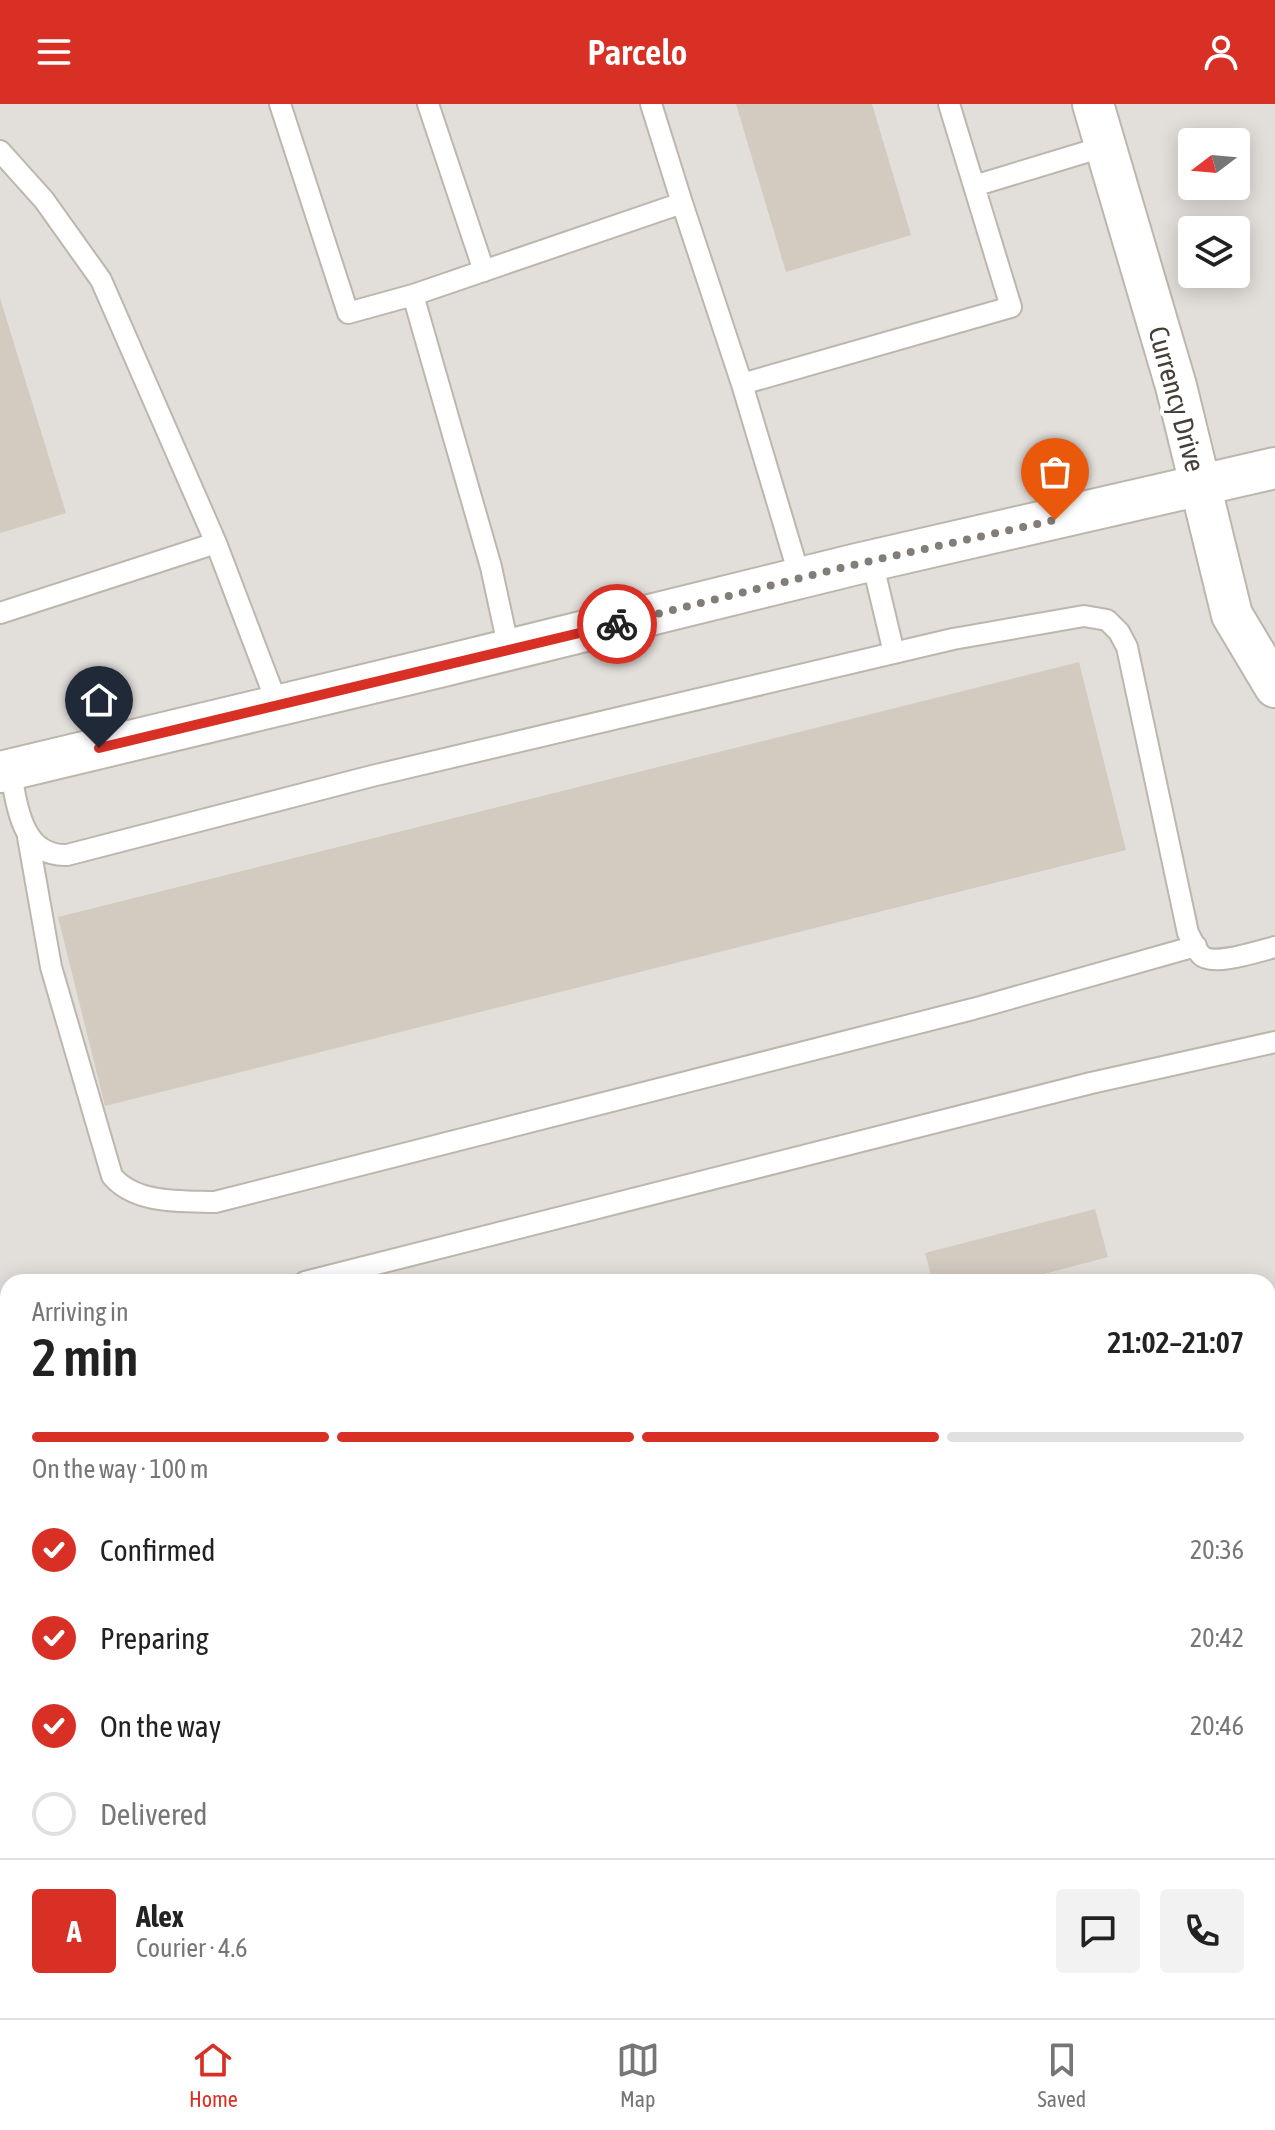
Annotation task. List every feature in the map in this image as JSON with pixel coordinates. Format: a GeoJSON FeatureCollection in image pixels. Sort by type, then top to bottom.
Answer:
{"type":"FeatureCollection","features":[{"type":"Feature","properties":{"kind":"street","name":"Currency Drive"},"geometry":{"type":"LineString","coordinates":[[1093,104],[1176,386],[1232,615],[1275,687]]}},
{"type":"Feature","properties":{"kind":"street"},"geometry":{"type":"LineString","coordinates":[[5,771],[800,578],[1275,468]]}},
{"type":"Feature","properties":{"kind":"lane"},"geometry":{"type":"LineString","coordinates":[[280,104],[348,313],[413,295],[682,203]]}},
{"type":"Feature","properties":{"kind":"lane"},"geometry":{"type":"LineString","coordinates":[[428,104],[484,271]]}},
{"type":"Feature","properties":{"kind":"lane"},"geometry":{"type":"LineString","coordinates":[[651,104],[742,384],[800,578]]}},
{"type":"Feature","properties":{"kind":"lane"},"geometry":{"type":"LineString","coordinates":[[742,384],[1011,307],[949,104]]}},
{"type":"Feature","properties":{"kind":"lane"},"geometry":{"type":"LineString","coordinates":[[974,186],[1106,146]]}},
{"type":"Feature","properties":{"kind":"lane"},"geometry":{"type":"LineString","coordinates":[[0,150],[44,200],[101,280],[216,543],[278,706]]}},
{"type":"Feature","properties":{"kind":"lane"},"geometry":{"type":"LineString","coordinates":[[413,295],[491,567],[509,650]]}},
{"type":"Feature","properties":{"kind":"lane"},"geometry":{"type":"LineString","coordinates":[[0,613],[216,543]]}},
{"type":"Feature","properties":{"kind":"lane"},"geometry":{"type":"LineString","coordinates":[[872,561],[894,653]]}},
{"type":"Feature","properties":{"kind":"lane"},"geometry":{"type":"LineString","coordinates":[[28,837],[37,848],[55,856],[67,855],[372,776],[953,639],[1084,616],[1107,620],[1119,632],[1127,647],[1188,933],[1203,957],[1213,961],[1275,947]]}},
{"type":"Feature","properties":{"kind":"lane"},"geometry":{"type":"LineString","coordinates":[[5,771],[28,837],[51,967],[112,1176],[120,1186],[173,1201],[215,1202],[973,1009],[1196,946]]}},
{"type":"Feature","properties":{"kind":"lane"},"geometry":{"type":"LineString","coordinates":[[337,1274],[1076,1087],[1275,1042]]}},
{"type":"Feature","properties":{"kind":"shaded area"},"geometry":{"type":"Polygon","coordinates":[[[0,104],[1275,104],[1275,1274],[0,1274],[0,104]]]}},
{"type":"Feature","properties":{"kind":"building"},"geometry":{"type":"Polygon","coordinates":[[[736,104],[872,104],[911,235],[786,272],[736,104]]]}},
{"type":"Feature","properties":{"kind":"building"},"geometry":{"type":"Polygon","coordinates":[[[0,298],[66,513],[0,533],[0,298]]]}},
{"type":"Feature","properties":{"kind":"building"},"geometry":{"type":"Polygon","coordinates":[[[1079,662],[1126,850],[105,1106],[58,917],[1079,662]]]}},
{"type":"Feature","properties":{"kind":"building"},"geometry":{"type":"Polygon","coordinates":[[[1095,1209],[1108,1257],[1044,1274],[931,1274],[925,1253],[1095,1209]]]}},
{"type":"Feature","properties":{"kind":"way so far"},"geometry":{"type":"LineString","coordinates":[[617,624],[857,564],[1055,520]]}},
{"type":"Feature","properties":{"kind":"route"},"geometry":{"type":"LineString","coordinates":[[99,748],[617,624]]}}]}
